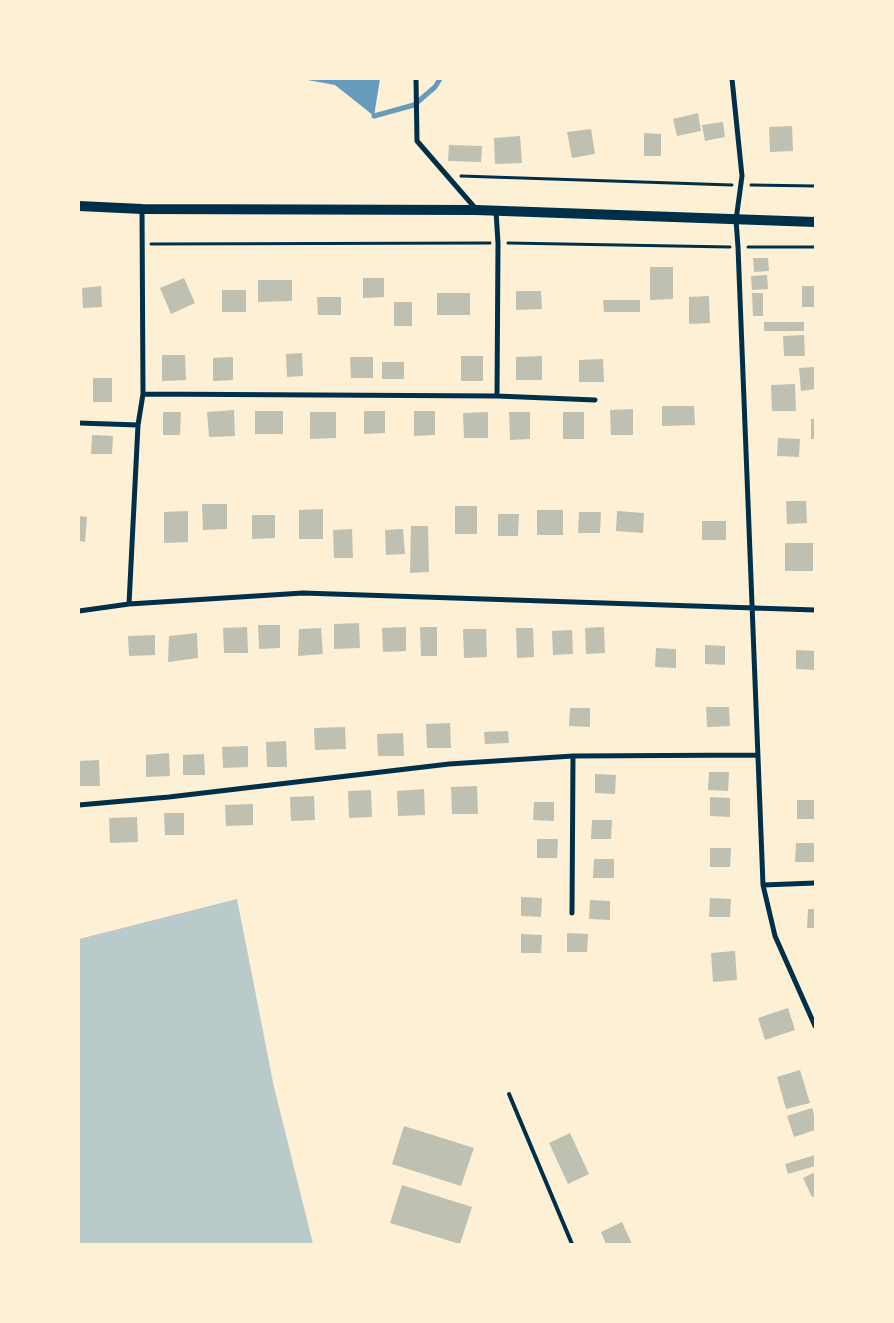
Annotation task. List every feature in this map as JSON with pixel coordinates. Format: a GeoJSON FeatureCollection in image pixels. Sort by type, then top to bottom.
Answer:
{"type":"FeatureCollection","features":[{"type":"Feature","properties":{"kind":"main road"},"geometry":{"type":"LineString","coordinates":[[79,206],[142,209],[476,210],[815,222]]}},
{"type":"Feature","properties":{"kind":"street"},"geometry":{"type":"LineString","coordinates":[[416,79],[417,141],[476,210]]}},
{"type":"Feature","properties":{"kind":"street"},"geometry":{"type":"LineString","coordinates":[[732,79],[742,176],[736,220],[763,885],[775,936],[815,1026]]}},
{"type":"Feature","properties":{"kind":"street"},"geometry":{"type":"LineString","coordinates":[[129,604],[138,426],[143,394],[142,209]]}},
{"type":"Feature","properties":{"kind":"street"},"geometry":{"type":"LineString","coordinates":[[496,211],[498,243],[497,396]]}},
{"type":"Feature","properties":{"kind":"street"},"geometry":{"type":"LineString","coordinates":[[143,394],[497,396],[595,400]]}},
{"type":"Feature","properties":{"kind":"street"},"geometry":{"type":"LineString","coordinates":[[79,423],[138,426]]}},
{"type":"Feature","properties":{"kind":"street"},"geometry":{"type":"LineString","coordinates":[[79,611],[129,604],[303,593],[815,610]]}},
{"type":"Feature","properties":{"kind":"street"},"geometry":{"type":"LineString","coordinates":[[79,805],[449,764],[573,756],[757,756]]}},
{"type":"Feature","properties":{"kind":"street"},"geometry":{"type":"LineString","coordinates":[[572,913],[573,756]]}},
{"type":"Feature","properties":{"kind":"street"},"geometry":{"type":"LineString","coordinates":[[763,885],[815,884]]}},
{"type":"Feature","properties":{"kind":"lane"},"geometry":{"type":"LineString","coordinates":[[509,1094],[572,1244]]}},
{"type":"Feature","properties":{"kind":"path"},"geometry":{"type":"LineString","coordinates":[[447,175],[815,186]]}},
{"type":"Feature","properties":{"kind":"path"},"geometry":{"type":"LineString","coordinates":[[142,244],[498,243],[815,247]]}},
{"type":"Feature","properties":{"kind":"shaded area"},"geometry":{"type":"Polygon","coordinates":[[[237,899],[274,1087],[313,1244],[79,1244],[79,939],[237,899]]]}},
{"type":"Feature","properties":{"kind":"water"},"geometry":{"type":"Polygon","coordinates":[[[302,79],[380,79],[374,116],[335,85],[302,79]]]}},
{"type":"Feature","properties":{"kind":"building"},"geometry":{"type":"Polygon","coordinates":[[[698,113],[701,131],[677,136],[673,119],[698,113]]]}},
{"type":"Feature","properties":{"kind":"building"},"geometry":{"type":"Polygon","coordinates":[[[723,122],[725,137],[705,141],[702,125],[723,122]]]}},
{"type":"Feature","properties":{"kind":"building"},"geometry":{"type":"Polygon","coordinates":[[[792,126],[793,151],[770,152],[769,127],[792,126]]]}},
{"type":"Feature","properties":{"kind":"building"},"geometry":{"type":"Polygon","coordinates":[[[591,129],[595,154],[572,158],[567,132],[591,129]]]}},
{"type":"Feature","properties":{"kind":"building"},"geometry":{"type":"Polygon","coordinates":[[[644,133],[661,134],[661,156],[644,156],[644,133]]]}},
{"type":"Feature","properties":{"kind":"building"},"geometry":{"type":"Polygon","coordinates":[[[520,136],[522,163],[495,164],[494,138],[520,136]]]}},
{"type":"Feature","properties":{"kind":"building"},"geometry":{"type":"Polygon","coordinates":[[[449,145],[482,146],[481,162],[448,161],[449,145]]]}},
{"type":"Feature","properties":{"kind":"building"},"geometry":{"type":"Polygon","coordinates":[[[753,258],[768,258],[769,271],[754,272],[753,258]]]}},
{"type":"Feature","properties":{"kind":"building"},"geometry":{"type":"Polygon","coordinates":[[[650,267],[673,267],[673,299],[650,300],[650,267]]]}},
{"type":"Feature","properties":{"kind":"building"},"geometry":{"type":"Polygon","coordinates":[[[767,275],[768,289],[752,290],[751,276],[767,275]]]}},
{"type":"Feature","properties":{"kind":"building"},"geometry":{"type":"Polygon","coordinates":[[[184,278],[195,303],[171,314],[160,288],[184,278]]]}},
{"type":"Feature","properties":{"kind":"building"},"geometry":{"type":"Polygon","coordinates":[[[363,278],[384,278],[384,297],[363,298],[363,278]]]}},
{"type":"Feature","properties":{"kind":"building"},"geometry":{"type":"Polygon","coordinates":[[[258,280],[292,280],[292,301],[258,302],[258,280]]]}},
{"type":"Feature","properties":{"kind":"building"},"geometry":{"type":"Polygon","coordinates":[[[101,286],[102,307],[83,308],[82,288],[101,286]]]}},
{"type":"Feature","properties":{"kind":"building"},"geometry":{"type":"Polygon","coordinates":[[[802,286],[815,286],[815,307],[802,307],[802,286]]]}},
{"type":"Feature","properties":{"kind":"building"},"geometry":{"type":"Polygon","coordinates":[[[222,290],[246,290],[246,312],[222,312],[222,290]]]}},
{"type":"Feature","properties":{"kind":"building"},"geometry":{"type":"Polygon","coordinates":[[[516,291],[541,291],[542,309],[516,310],[516,291]]]}},
{"type":"Feature","properties":{"kind":"building"},"geometry":{"type":"Polygon","coordinates":[[[437,293],[470,293],[470,315],[437,315],[437,293]]]}},
{"type":"Feature","properties":{"kind":"building"},"geometry":{"type":"Polygon","coordinates":[[[752,293],[763,293],[763,316],[753,316],[752,293]]]}},
{"type":"Feature","properties":{"kind":"building"},"geometry":{"type":"Polygon","coordinates":[[[709,296],[710,323],[689,324],[689,297],[709,296]]]}},
{"type":"Feature","properties":{"kind":"building"},"geometry":{"type":"Polygon","coordinates":[[[317,297],[341,297],[341,315],[318,315],[317,297]]]}},
{"type":"Feature","properties":{"kind":"building"},"geometry":{"type":"Polygon","coordinates":[[[603,300],[640,300],[640,312],[604,312],[603,300]]]}},
{"type":"Feature","properties":{"kind":"building"},"geometry":{"type":"Polygon","coordinates":[[[394,302],[412,302],[412,326],[394,326],[394,302]]]}},
{"type":"Feature","properties":{"kind":"building"},"geometry":{"type":"Polygon","coordinates":[[[764,322],[804,322],[804,331],[764,331],[764,322]]]}},
{"type":"Feature","properties":{"kind":"building"},"geometry":{"type":"Polygon","coordinates":[[[804,335],[805,356],[784,356],[783,336],[804,335]]]}},
{"type":"Feature","properties":{"kind":"building"},"geometry":{"type":"Polygon","coordinates":[[[302,353],[303,376],[287,377],[286,354],[302,353]]]}},
{"type":"Feature","properties":{"kind":"building"},"geometry":{"type":"Polygon","coordinates":[[[162,355],[185,355],[186,380],[162,381],[162,355]]]}},
{"type":"Feature","properties":{"kind":"building"},"geometry":{"type":"Polygon","coordinates":[[[461,356],[483,356],[483,381],[461,381],[461,356]]]}},
{"type":"Feature","properties":{"kind":"building"},"geometry":{"type":"Polygon","coordinates":[[[542,356],[542,380],[516,380],[516,357],[542,356]]]}},
{"type":"Feature","properties":{"kind":"building"},"geometry":{"type":"Polygon","coordinates":[[[233,357],[233,380],[213,381],[213,358],[233,357]]]}},
{"type":"Feature","properties":{"kind":"building"},"geometry":{"type":"Polygon","coordinates":[[[350,357],[373,357],[373,378],[351,378],[350,357]]]}},
{"type":"Feature","properties":{"kind":"building"},"geometry":{"type":"Polygon","coordinates":[[[603,359],[604,382],[579,382],[579,360],[603,359]]]}},
{"type":"Feature","properties":{"kind":"building"},"geometry":{"type":"Polygon","coordinates":[[[382,362],[404,362],[404,379],[382,379],[382,362]]]}},
{"type":"Feature","properties":{"kind":"building"},"geometry":{"type":"Polygon","coordinates":[[[815,367],[815,389],[801,391],[799,368],[815,367]]]}},
{"type":"Feature","properties":{"kind":"building"},"geometry":{"type":"Polygon","coordinates":[[[93,378],[112,378],[112,402],[93,402],[93,378]]]}},
{"type":"Feature","properties":{"kind":"building"},"geometry":{"type":"Polygon","coordinates":[[[795,384],[796,411],[772,411],[771,385],[795,384]]]}},
{"type":"Feature","properties":{"kind":"building"},"geometry":{"type":"Polygon","coordinates":[[[662,406],[694,406],[695,425],[662,426],[662,406]]]}},
{"type":"Feature","properties":{"kind":"building"},"geometry":{"type":"Polygon","coordinates":[[[633,409],[633,435],[611,435],[610,410],[633,409]]]}},
{"type":"Feature","properties":{"kind":"building"},"geometry":{"type":"Polygon","coordinates":[[[234,410],[235,436],[209,437],[207,412],[234,410]]]}},
{"type":"Feature","properties":{"kind":"building"},"geometry":{"type":"Polygon","coordinates":[[[255,411],[283,411],[283,434],[255,434],[255,411]]]}},
{"type":"Feature","properties":{"kind":"building"},"geometry":{"type":"Polygon","coordinates":[[[364,411],[385,411],[385,433],[364,434],[364,411]]]}},
{"type":"Feature","properties":{"kind":"building"},"geometry":{"type":"Polygon","coordinates":[[[414,411],[435,411],[435,435],[414,436],[414,411]]]}},
{"type":"Feature","properties":{"kind":"building"},"geometry":{"type":"Polygon","coordinates":[[[163,412],[181,412],[180,435],[163,435],[163,412]]]}},
{"type":"Feature","properties":{"kind":"building"},"geometry":{"type":"Polygon","coordinates":[[[310,412],[336,412],[336,438],[310,439],[310,412]]]}},
{"type":"Feature","properties":{"kind":"building"},"geometry":{"type":"Polygon","coordinates":[[[488,412],[488,438],[464,438],[463,413],[488,412]]]}},
{"type":"Feature","properties":{"kind":"building"},"geometry":{"type":"Polygon","coordinates":[[[509,412],[530,412],[530,439],[510,440],[509,412]]]}},
{"type":"Feature","properties":{"kind":"building"},"geometry":{"type":"Polygon","coordinates":[[[563,412],[584,412],[584,439],[563,439],[563,412]]]}},
{"type":"Feature","properties":{"kind":"building"},"geometry":{"type":"Polygon","coordinates":[[[811,419],[815,419],[815,439],[811,439],[811,419]]]}},
{"type":"Feature","properties":{"kind":"building"},"geometry":{"type":"Polygon","coordinates":[[[92,435],[113,436],[112,454],[91,454],[92,435]]]}},
{"type":"Feature","properties":{"kind":"building"},"geometry":{"type":"Polygon","coordinates":[[[778,438],[800,439],[799,457],[777,456],[778,438]]]}},
{"type":"Feature","properties":{"kind":"building"},"geometry":{"type":"Polygon","coordinates":[[[786,501],[806,501],[807,523],[787,524],[786,501]]]}},
{"type":"Feature","properties":{"kind":"building"},"geometry":{"type":"Polygon","coordinates":[[[202,504],[227,504],[227,529],[203,530],[202,504]]]}},
{"type":"Feature","properties":{"kind":"building"},"geometry":{"type":"Polygon","coordinates":[[[455,506],[477,506],[477,534],[455,534],[455,506]]]}},
{"type":"Feature","properties":{"kind":"building"},"geometry":{"type":"Polygon","coordinates":[[[323,509],[323,539],[299,539],[299,510],[323,509]]]}},
{"type":"Feature","properties":{"kind":"building"},"geometry":{"type":"Polygon","coordinates":[[[537,510],[563,510],[563,535],[537,535],[537,510]]]}},
{"type":"Feature","properties":{"kind":"building"},"geometry":{"type":"Polygon","coordinates":[[[188,511],[188,542],[164,543],[164,512],[188,511]]]}},
{"type":"Feature","properties":{"kind":"building"},"geometry":{"type":"Polygon","coordinates":[[[617,511],[644,513],[643,533],[616,531],[617,511]]]}},
{"type":"Feature","properties":{"kind":"building"},"geometry":{"type":"Polygon","coordinates":[[[579,512],[601,512],[600,533],[578,533],[579,512]]]}},
{"type":"Feature","properties":{"kind":"building"},"geometry":{"type":"Polygon","coordinates":[[[498,514],[519,514],[518,536],[498,536],[498,514]]]}},
{"type":"Feature","properties":{"kind":"building"},"geometry":{"type":"Polygon","coordinates":[[[252,515],[275,515],[275,538],[252,539],[252,515]]]}},
{"type":"Feature","properties":{"kind":"building"},"geometry":{"type":"Polygon","coordinates":[[[79,516],[87,517],[85,542],[79,541],[79,516]]]}},
{"type":"Feature","properties":{"kind":"building"},"geometry":{"type":"Polygon","coordinates":[[[702,521],[726,521],[726,540],[702,540],[702,521]]]}},
{"type":"Feature","properties":{"kind":"building"},"geometry":{"type":"Polygon","coordinates":[[[411,526],[428,526],[429,572],[410,573],[411,526]]]}},
{"type":"Feature","properties":{"kind":"building"},"geometry":{"type":"Polygon","coordinates":[[[352,529],[353,558],[334,558],[333,530],[352,529]]]}},
{"type":"Feature","properties":{"kind":"building"},"geometry":{"type":"Polygon","coordinates":[[[403,529],[405,554],[386,555],[385,530],[403,529]]]}},
{"type":"Feature","properties":{"kind":"building"},"geometry":{"type":"Polygon","coordinates":[[[785,543],[813,543],[813,571],[785,571],[785,543]]]}},
{"type":"Feature","properties":{"kind":"building"},"geometry":{"type":"Polygon","coordinates":[[[359,623],[360,648],[334,649],[334,624],[359,623]]]}},
{"type":"Feature","properties":{"kind":"building"},"geometry":{"type":"Polygon","coordinates":[[[258,625],[280,625],[280,648],[259,649],[258,625]]]}},
{"type":"Feature","properties":{"kind":"building"},"geometry":{"type":"Polygon","coordinates":[[[247,627],[248,653],[224,653],[223,628],[247,627]]]}},
{"type":"Feature","properties":{"kind":"building"},"geometry":{"type":"Polygon","coordinates":[[[406,627],[406,651],[383,652],[382,628],[406,627]]]}},
{"type":"Feature","properties":{"kind":"building"},"geometry":{"type":"Polygon","coordinates":[[[420,627],[437,627],[437,656],[421,656],[420,627]]]}},
{"type":"Feature","properties":{"kind":"building"},"geometry":{"type":"Polygon","coordinates":[[[604,627],[605,653],[586,654],[585,628],[604,627]]]}},
{"type":"Feature","properties":{"kind":"building"},"geometry":{"type":"Polygon","coordinates":[[[321,628],[323,654],[298,656],[299,629],[321,628]]]}},
{"type":"Feature","properties":{"kind":"building"},"geometry":{"type":"Polygon","coordinates":[[[516,628],[533,628],[534,657],[517,658],[516,628]]]}},
{"type":"Feature","properties":{"kind":"building"},"geometry":{"type":"Polygon","coordinates":[[[463,629],[486,629],[487,657],[464,658],[463,629]]]}},
{"type":"Feature","properties":{"kind":"building"},"geometry":{"type":"Polygon","coordinates":[[[572,630],[573,654],[553,655],[552,631],[572,630]]]}},
{"type":"Feature","properties":{"kind":"building"},"geometry":{"type":"Polygon","coordinates":[[[197,633],[198,658],[168,662],[169,636],[197,633]]]}},
{"type":"Feature","properties":{"kind":"building"},"geometry":{"type":"Polygon","coordinates":[[[155,635],[155,655],[129,656],[128,636],[155,635]]]}},
{"type":"Feature","properties":{"kind":"building"},"geometry":{"type":"Polygon","coordinates":[[[705,645],[725,646],[725,665],[705,664],[705,645]]]}},
{"type":"Feature","properties":{"kind":"building"},"geometry":{"type":"Polygon","coordinates":[[[656,648],[676,649],[676,668],[655,667],[656,648]]]}},
{"type":"Feature","properties":{"kind":"building"},"geometry":{"type":"Polygon","coordinates":[[[796,650],[815,651],[815,670],[796,669],[796,650]]]}},
{"type":"Feature","properties":{"kind":"building"},"geometry":{"type":"Polygon","coordinates":[[[706,707],[729,707],[730,726],[707,727],[706,707]]]}},
{"type":"Feature","properties":{"kind":"building"},"geometry":{"type":"Polygon","coordinates":[[[570,708],[590,708],[590,727],[569,726],[570,708]]]}},
{"type":"Feature","properties":{"kind":"building"},"geometry":{"type":"Polygon","coordinates":[[[450,723],[451,748],[427,748],[426,724],[450,723]]]}},
{"type":"Feature","properties":{"kind":"building"},"geometry":{"type":"Polygon","coordinates":[[[345,727],[346,749],[315,750],[314,728],[345,727]]]}},
{"type":"Feature","properties":{"kind":"building"},"geometry":{"type":"Polygon","coordinates":[[[508,731],[509,743],[485,744],[484,732],[508,731]]]}},
{"type":"Feature","properties":{"kind":"building"},"geometry":{"type":"Polygon","coordinates":[[[403,733],[404,756],[378,756],[377,734],[403,733]]]}},
{"type":"Feature","properties":{"kind":"building"},"geometry":{"type":"Polygon","coordinates":[[[286,741],[287,767],[267,767],[266,742],[286,741]]]}},
{"type":"Feature","properties":{"kind":"building"},"geometry":{"type":"Polygon","coordinates":[[[248,746],[248,767],[223,768],[222,747],[248,746]]]}},
{"type":"Feature","properties":{"kind":"building"},"geometry":{"type":"Polygon","coordinates":[[[169,753],[170,776],[146,777],[146,755],[169,753]]]}},
{"type":"Feature","properties":{"kind":"building"},"geometry":{"type":"Polygon","coordinates":[[[204,754],[205,775],[183,775],[183,755],[204,754]]]}},
{"type":"Feature","properties":{"kind":"building"},"geometry":{"type":"Polygon","coordinates":[[[99,760],[100,786],[79,786],[79,761],[99,760]]]}},
{"type":"Feature","properties":{"kind":"building"},"geometry":{"type":"Polygon","coordinates":[[[709,772],[729,772],[728,791],[708,790],[709,772]]]}},
{"type":"Feature","properties":{"kind":"building"},"geometry":{"type":"Polygon","coordinates":[[[595,774],[616,775],[615,794],[595,793],[595,774]]]}},
{"type":"Feature","properties":{"kind":"building"},"geometry":{"type":"Polygon","coordinates":[[[477,786],[478,814],[452,814],[451,787],[477,786]]]}},
{"type":"Feature","properties":{"kind":"building"},"geometry":{"type":"Polygon","coordinates":[[[424,789],[425,815],[398,816],[397,791],[424,789]]]}},
{"type":"Feature","properties":{"kind":"building"},"geometry":{"type":"Polygon","coordinates":[[[371,790],[372,817],[349,818],[348,791],[371,790]]]}},
{"type":"Feature","properties":{"kind":"building"},"geometry":{"type":"Polygon","coordinates":[[[314,796],[315,820],[291,821],[290,797],[314,796]]]}},
{"type":"Feature","properties":{"kind":"building"},"geometry":{"type":"Polygon","coordinates":[[[710,797],[730,798],[730,817],[710,816],[710,797]]]}},
{"type":"Feature","properties":{"kind":"building"},"geometry":{"type":"Polygon","coordinates":[[[797,800],[815,800],[815,819],[797,819],[797,800]]]}},
{"type":"Feature","properties":{"kind":"building"},"geometry":{"type":"Polygon","coordinates":[[[534,802],[554,802],[554,821],[533,820],[534,802]]]}},
{"type":"Feature","properties":{"kind":"building"},"geometry":{"type":"Polygon","coordinates":[[[253,804],[253,825],[226,826],[225,805],[253,804]]]}},
{"type":"Feature","properties":{"kind":"building"},"geometry":{"type":"Polygon","coordinates":[[[164,813],[184,813],[184,835],[165,835],[164,813]]]}},
{"type":"Feature","properties":{"kind":"building"},"geometry":{"type":"Polygon","coordinates":[[[137,817],[138,842],[110,843],[109,818],[137,817]]]}},
{"type":"Feature","properties":{"kind":"building"},"geometry":{"type":"Polygon","coordinates":[[[592,820],[612,820],[611,839],[591,839],[592,820]]]}},
{"type":"Feature","properties":{"kind":"building"},"geometry":{"type":"Polygon","coordinates":[[[537,839],[558,839],[557,858],[537,858],[537,839]]]}},
{"type":"Feature","properties":{"kind":"building"},"geometry":{"type":"Polygon","coordinates":[[[796,843],[815,843],[815,862],[795,862],[796,843]]]}},
{"type":"Feature","properties":{"kind":"building"},"geometry":{"type":"Polygon","coordinates":[[[710,848],[731,848],[730,867],[710,867],[710,848]]]}},
{"type":"Feature","properties":{"kind":"building"},"geometry":{"type":"Polygon","coordinates":[[[594,859],[614,859],[614,878],[593,878],[594,859]]]}},
{"type":"Feature","properties":{"kind":"building"},"geometry":{"type":"Polygon","coordinates":[[[521,897],[542,898],[541,917],[521,916],[521,897]]]}},
{"type":"Feature","properties":{"kind":"building"},"geometry":{"type":"Polygon","coordinates":[[[710,898],[731,899],[730,917],[709,917],[710,898]]]}},
{"type":"Feature","properties":{"kind":"building"},"geometry":{"type":"Polygon","coordinates":[[[590,900],[610,901],[610,920],[589,919],[590,900]]]}},
{"type":"Feature","properties":{"kind":"building"},"geometry":{"type":"Polygon","coordinates":[[[808,909],[815,909],[815,928],[807,928],[808,909]]]}},
{"type":"Feature","properties":{"kind":"building"},"geometry":{"type":"Polygon","coordinates":[[[567,933],[588,934],[587,952],[567,952],[567,933]]]}},
{"type":"Feature","properties":{"kind":"building"},"geometry":{"type":"Polygon","coordinates":[[[521,934],[542,935],[541,953],[521,953],[521,934]]]}},
{"type":"Feature","properties":{"kind":"building"},"geometry":{"type":"Polygon","coordinates":[[[735,951],[737,980],[713,982],[711,953],[735,951]]]}},
{"type":"Feature","properties":{"kind":"building"},"geometry":{"type":"Polygon","coordinates":[[[788,1008],[795,1030],[765,1040],[758,1018],[788,1008]]]}},
{"type":"Feature","properties":{"kind":"building"},"geometry":{"type":"Polygon","coordinates":[[[800,1070],[810,1103],[786,1109],[777,1077],[800,1070]]]}},
{"type":"Feature","properties":{"kind":"building"},"geometry":{"type":"Polygon","coordinates":[[[812,1108],[815,1118],[815,1130],[794,1137],[787,1116],[812,1108]]]}},
{"type":"Feature","properties":{"kind":"building"},"geometry":{"type":"Polygon","coordinates":[[[404,1126],[474,1148],[461,1186],[392,1164],[404,1126]]]}},
{"type":"Feature","properties":{"kind":"building"},"geometry":{"type":"Polygon","coordinates":[[[570,1133],[589,1174],[568,1184],[549,1143],[570,1133]]]}},
{"type":"Feature","properties":{"kind":"building"},"geometry":{"type":"Polygon","coordinates":[[[815,1155],[815,1166],[788,1174],[785,1164],[815,1155]]]}},
{"type":"Feature","properties":{"kind":"building"},"geometry":{"type":"Polygon","coordinates":[[[815,1172],[815,1196],[812,1197],[803,1178],[815,1172]]]}},
{"type":"Feature","properties":{"kind":"building"},"geometry":{"type":"Polygon","coordinates":[[[402,1185],[472,1207],[460,1244],[390,1223],[402,1185]]]}},
{"type":"Feature","properties":{"kind":"building"},"geometry":{"type":"Polygon","coordinates":[[[622,1222],[632,1244],[606,1244],[601,1232],[622,1222]]]}},
{"type":"Feature","properties":{"kind":"waterway"},"geometry":{"type":"LineString","coordinates":[[374,116],[414,105],[435,87],[440,79]]}}]}
